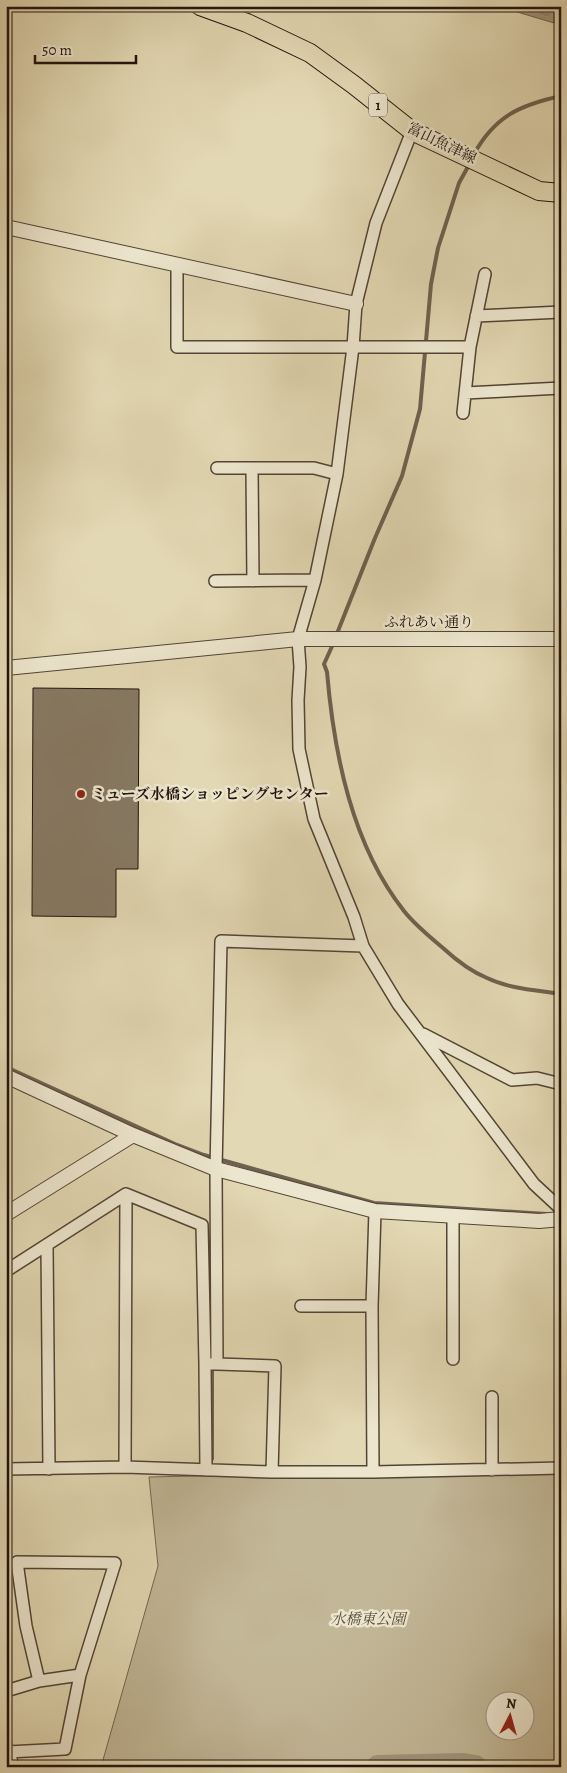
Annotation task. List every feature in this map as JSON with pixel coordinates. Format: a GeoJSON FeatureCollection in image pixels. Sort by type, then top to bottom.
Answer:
{"type":"FeatureCollection","features":[{"type":"Feature","properties":{"kind":"main road","name":"富山魚津線"},"geometry":{"type":"LineString","coordinates":[[200,6],[247,22],[310,54],[354,85],[412,131],[539,191],[561,193]]}},
{"type":"Feature","properties":{"kind":"street"},"geometry":{"type":"LineString","coordinates":[[412,131],[376,223],[356,304],[353,347],[337,474],[315,580],[298,639],[300,667],[298,700],[299,749],[314,819],[354,917],[363,946],[398,1004],[534,1184],[561,1209]]}},
{"type":"Feature","properties":{"kind":"street"},"geometry":{"type":"LineString","coordinates":[[6,227],[356,304]]}},
{"type":"Feature","properties":{"kind":"street"},"geometry":{"type":"LineString","coordinates":[[177,265],[177,347],[470,347]]}},
{"type":"Feature","properties":{"kind":"street"},"geometry":{"type":"LineString","coordinates":[[463,413],[470,347],[485,274]]}},
{"type":"Feature","properties":{"kind":"street"},"geometry":{"type":"LineString","coordinates":[[476,316],[561,312]]}},
{"type":"Feature","properties":{"kind":"street"},"geometry":{"type":"LineString","coordinates":[[465,393],[561,388]]}},
{"type":"Feature","properties":{"kind":"street"},"geometry":{"type":"LineString","coordinates":[[218,468],[314,468],[337,474]]}},
{"type":"Feature","properties":{"kind":"street"},"geometry":{"type":"LineString","coordinates":[[252,468],[253,581]]}},
{"type":"Feature","properties":{"kind":"street"},"geometry":{"type":"LineString","coordinates":[[216,582],[315,580]]}},
{"type":"Feature","properties":{"kind":"street","name":"ふれあい通り"},"geometry":{"type":"LineString","coordinates":[[6,668],[298,639],[561,638]]}},
{"type":"Feature","properties":{"kind":"street"},"geometry":{"type":"LineString","coordinates":[[206,1470],[211,1364],[221,941],[363,946]]}},
{"type":"Feature","properties":{"kind":"street"},"geometry":{"type":"LineString","coordinates":[[420,1032],[512,1080],[537,1078],[561,1084]]}},
{"type":"Feature","properties":{"kind":"street"},"geometry":{"type":"LineString","coordinates":[[6,1076],[133,1135],[216,1169],[375,1211],[539,1221],[561,1219]]}},
{"type":"Feature","properties":{"kind":"street"},"geometry":{"type":"LineString","coordinates":[[6,1214],[133,1135]]}},
{"type":"Feature","properties":{"kind":"street"},"geometry":{"type":"LineString","coordinates":[[126,1194],[202,1225],[211,1364]]}},
{"type":"Feature","properties":{"kind":"street"},"geometry":{"type":"LineString","coordinates":[[6,1271],[126,1194]]}},
{"type":"Feature","properties":{"kind":"street"},"geometry":{"type":"LineString","coordinates":[[125,1467],[126,1194]]}},
{"type":"Feature","properties":{"kind":"street"},"geometry":{"type":"LineString","coordinates":[[373,1472],[372,1306],[375,1211]]}},
{"type":"Feature","properties":{"kind":"street"},"geometry":{"type":"LineString","coordinates":[[452,1359],[453,1216]]}},
{"type":"Feature","properties":{"kind":"street"},"geometry":{"type":"LineString","coordinates":[[47,1245],[49,1469]]}},
{"type":"Feature","properties":{"kind":"street"},"geometry":{"type":"LineString","coordinates":[[301,1306],[372,1306]]}},
{"type":"Feature","properties":{"kind":"street"},"geometry":{"type":"LineString","coordinates":[[211,1364],[275,1366],[272,1472]]}},
{"type":"Feature","properties":{"kind":"street"},"geometry":{"type":"LineString","coordinates":[[492,1397],[492,1470]]}},
{"type":"Feature","properties":{"kind":"street"},"geometry":{"type":"LineString","coordinates":[[6,1469],[125,1467],[272,1472],[373,1472],[561,1468]]}},
{"type":"Feature","properties":{"kind":"street"},"geometry":{"type":"LineString","coordinates":[[9,1756],[65,1749],[80,1675],[115,1563],[17,1562],[26,1626],[39,1681]]}},
{"type":"Feature","properties":{"kind":"street"},"geometry":{"type":"LineString","coordinates":[[6,1691],[39,1681],[80,1675]]}},
{"type":"Feature","properties":{"kind":"green space","name":"水橋東公園"},"geometry":{"type":"Polygon","coordinates":[[[561,1468],[561,1767],[475,1767],[463,1765],[373,1767],[101,1767],[158,1566],[149,1477],[561,1468]]]}},
{"type":"Feature","properties":{"kind":"water"},"geometry":{"type":"Polygon","coordinates":[[[497,6],[561,6],[561,17],[554,23],[497,6]]]}},
{"type":"Feature","properties":{"kind":"building"},"geometry":{"type":"Polygon","coordinates":[[[33,688],[139,689],[138,869],[116,869],[116,917],[32,916],[33,688]]]}},
{"type":"Feature","properties":{"kind":"waterway"},"geometry":{"type":"LineString","coordinates":[[474,154],[491,130],[510,114],[521,108],[561,96]]}},
{"type":"Feature","properties":{"kind":"waterway"},"geometry":{"type":"LineString","coordinates":[[336,636],[402,476],[420,409],[431,284],[438,248],[459,183],[470,163]]}},
{"type":"Feature","properties":{"kind":"waterway"},"geometry":{"type":"LineString","coordinates":[[334,642],[324,664],[327,672],[330,703],[341,766],[359,828],[371,857],[386,885],[413,921],[469,969],[505,985],[561,994]]}},
{"type":"Feature","properties":{"kind":"waterway"},"geometry":{"type":"LineString","coordinates":[[6,1067],[175,1144],[204,1155],[374,1203],[546,1214]]}},
{"type":"Feature","properties":{"kind":"waterway"},"geometry":{"type":"LineString","coordinates":[[212,1366],[212,1459]]}},
{"type":"Feature","properties":{"kind":"waterway"},"geometry":{"type":"LineString","coordinates":[[378,1767],[463,1765],[475,1767]]}},
{"type":"Feature","properties":{"kind":"place","name":"ミューズ水橋ショッピングセンター"},"geometry":{"type":"Point","coordinates":[81,794]}}]}
